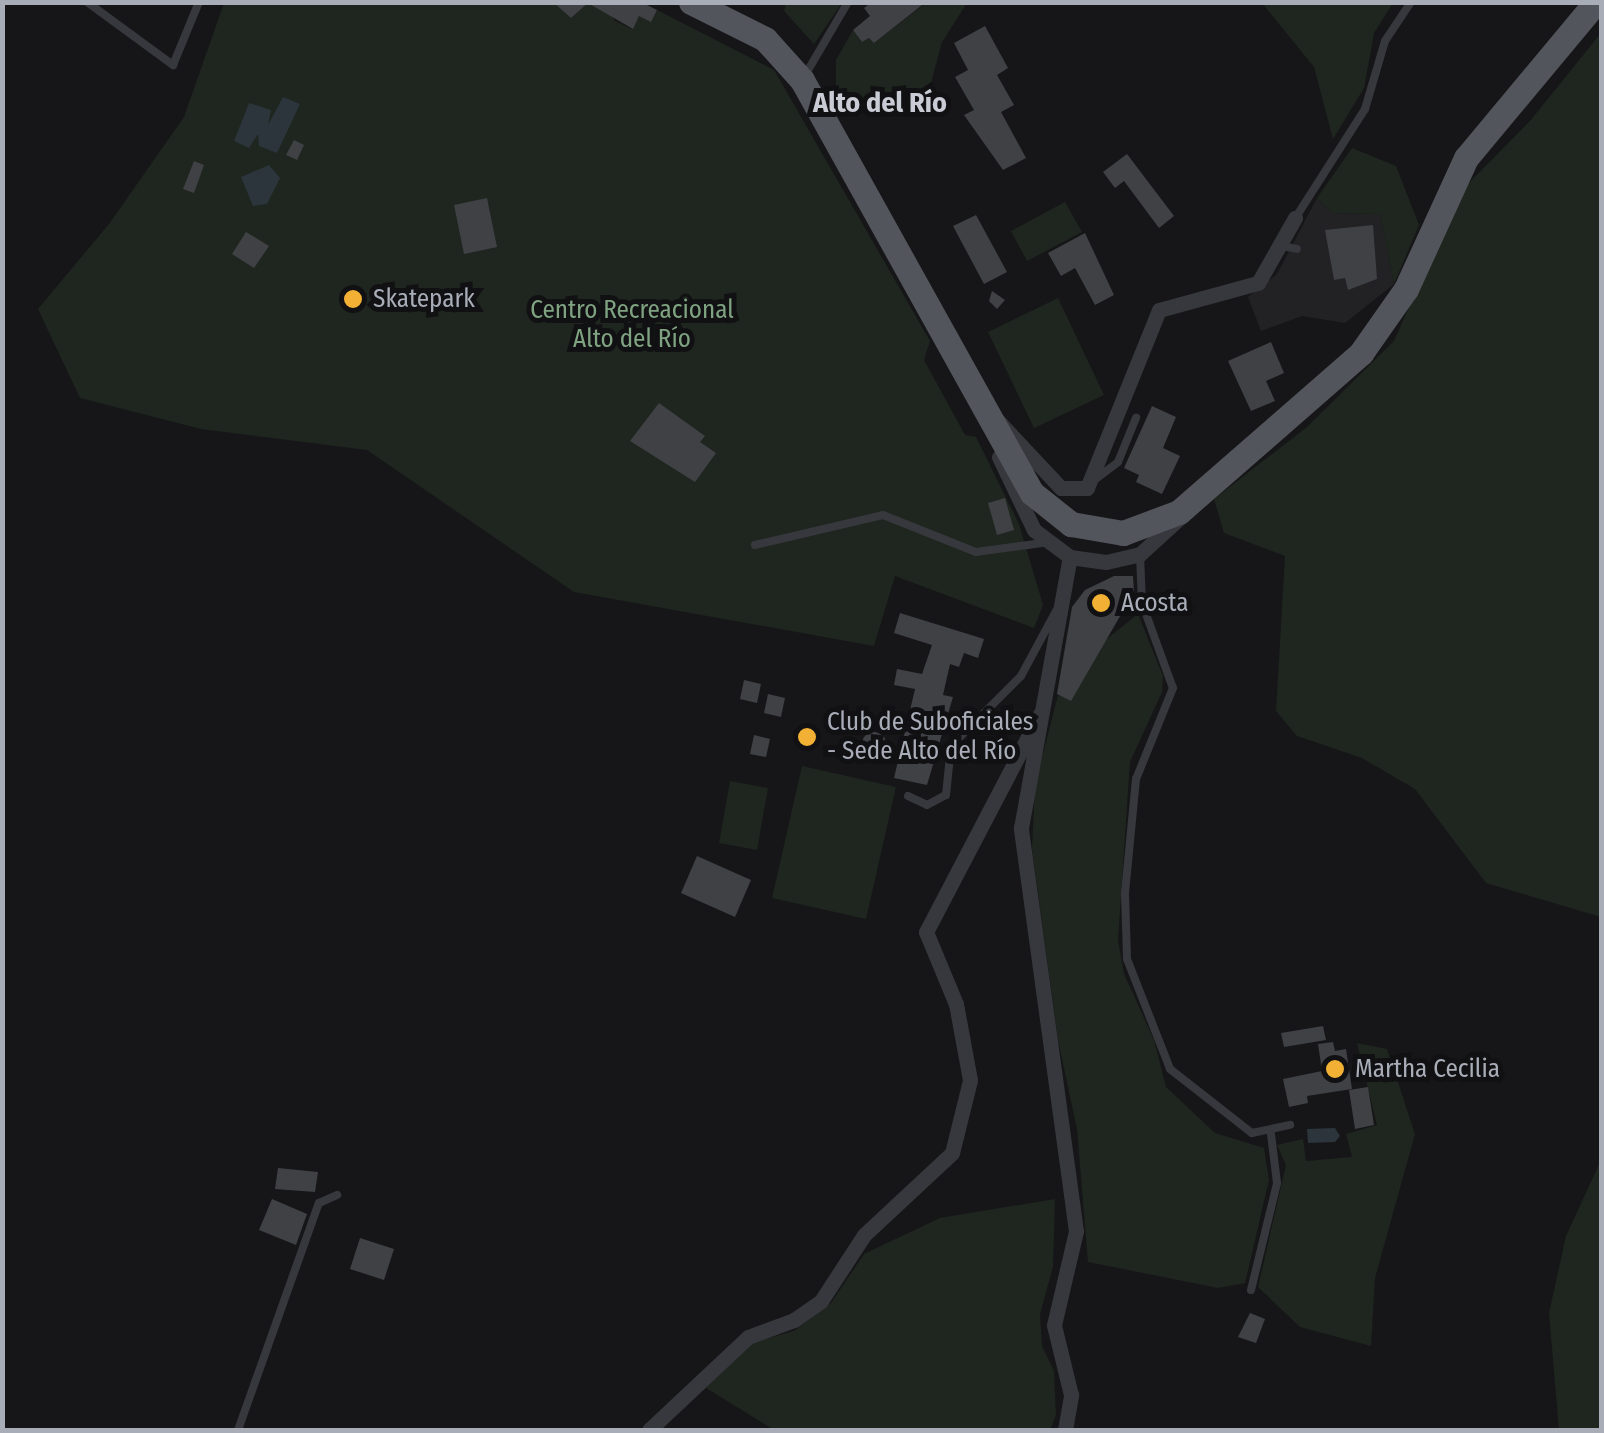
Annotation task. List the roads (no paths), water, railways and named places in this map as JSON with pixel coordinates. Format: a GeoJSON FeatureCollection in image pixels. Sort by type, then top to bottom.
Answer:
{"type":"FeatureCollection","features":[{"type":"Feature","properties":{"kind":"main road"},"geometry":{"type":"LineString","coordinates":[[691,2],[765,40],[802,80],[932,307],[1032,493],[1071,524],[1104,532],[1143,529],[1202,492],[1350,362],[1390,318],[1450,181],[1596,2]]}},
{"type":"Feature","properties":{"kind":"street"},"geometry":{"type":"LineString","coordinates":[[988,414],[1018,435],[1061,488],[1078,491],[1089,482],[1159,310],[1258,283],[1290,248],[1296,218]]}},
{"type":"Feature","properties":{"kind":"street"},"geometry":{"type":"LineString","coordinates":[[932,307],[1043,543],[1070,557],[1106,562],[1140,554],[1158,544],[1202,492]]}},
{"type":"Feature","properties":{"kind":"street"},"geometry":{"type":"LineString","coordinates":[[1064,1430],[1071,1394],[1054,1326],[1076,1231],[1021,850],[1040,714],[1070,557]]}},
{"type":"Feature","properties":{"kind":"street"},"geometry":{"type":"LineString","coordinates":[[649,1430],[748,1338],[821,1301],[864,1234],[952,1153],[970,1080],[956,1004],[926,932],[1040,714]]}},
{"type":"Feature","properties":{"kind":"lane"},"geometry":{"type":"LineString","coordinates":[[87,2],[173,65],[199,2]]}},
{"type":"Feature","properties":{"kind":"lane"},"geometry":{"type":"LineString","coordinates":[[802,80],[848,2]]}},
{"type":"Feature","properties":{"kind":"lane"},"geometry":{"type":"LineString","coordinates":[[1296,218],[1364,109],[1384,41],[1411,2]]}},
{"type":"Feature","properties":{"kind":"lane"},"geometry":{"type":"LineString","coordinates":[[1089,482],[1118,462],[1136,418]]}},
{"type":"Feature","properties":{"kind":"lane"},"geometry":{"type":"LineString","coordinates":[[755,545],[882,515],[976,552],[1043,543]]}},
{"type":"Feature","properties":{"kind":"lane"},"geometry":{"type":"LineString","coordinates":[[1140,554],[1142,604],[1173,688],[1136,779],[1125,894],[1127,959],[1170,1070],[1233,1123],[1271,1134],[1290,1125]]}},
{"type":"Feature","properties":{"kind":"lane"},"geometry":{"type":"LineString","coordinates":[[908,796],[927,805],[946,795],[951,746],[1020,676],[1058,607]]}},
{"type":"Feature","properties":{"kind":"lane"},"geometry":{"type":"LineString","coordinates":[[1251,1290],[1277,1183],[1271,1134]]}},
{"type":"Feature","properties":{"kind":"lane"},"geometry":{"type":"LineString","coordinates":[[238,1430],[319,1203],[338,1195]]}},
{"type":"Feature","properties":{"kind":"place","name":"Skatepark"},"geometry":{"type":"Point","coordinates":[353,299]}},
{"type":"Feature","properties":{"kind":"place","name":"Acosta"},"geometry":{"type":"Point","coordinates":[1101,603]}},
{"type":"Feature","properties":{"kind":"place","name":"Club de Suboficiales - Sede Alto del Río"},"geometry":{"type":"Point","coordinates":[807,737]}},
{"type":"Feature","properties":{"kind":"place","name":"Martha Cecilia"},"geometry":{"type":"Point","coordinates":[1335,1069]}},
{"type":"Feature","properties":{"kind":"district","name":"Alto del Río"},"geometry":{"type":"Point","coordinates":[880,103]}},
{"type":"Feature","properties":{"kind":"park label","name":"Centro Recreacional Alto del Río"},"geometry":{"type":"Point","coordinates":[632,326]}}]}
